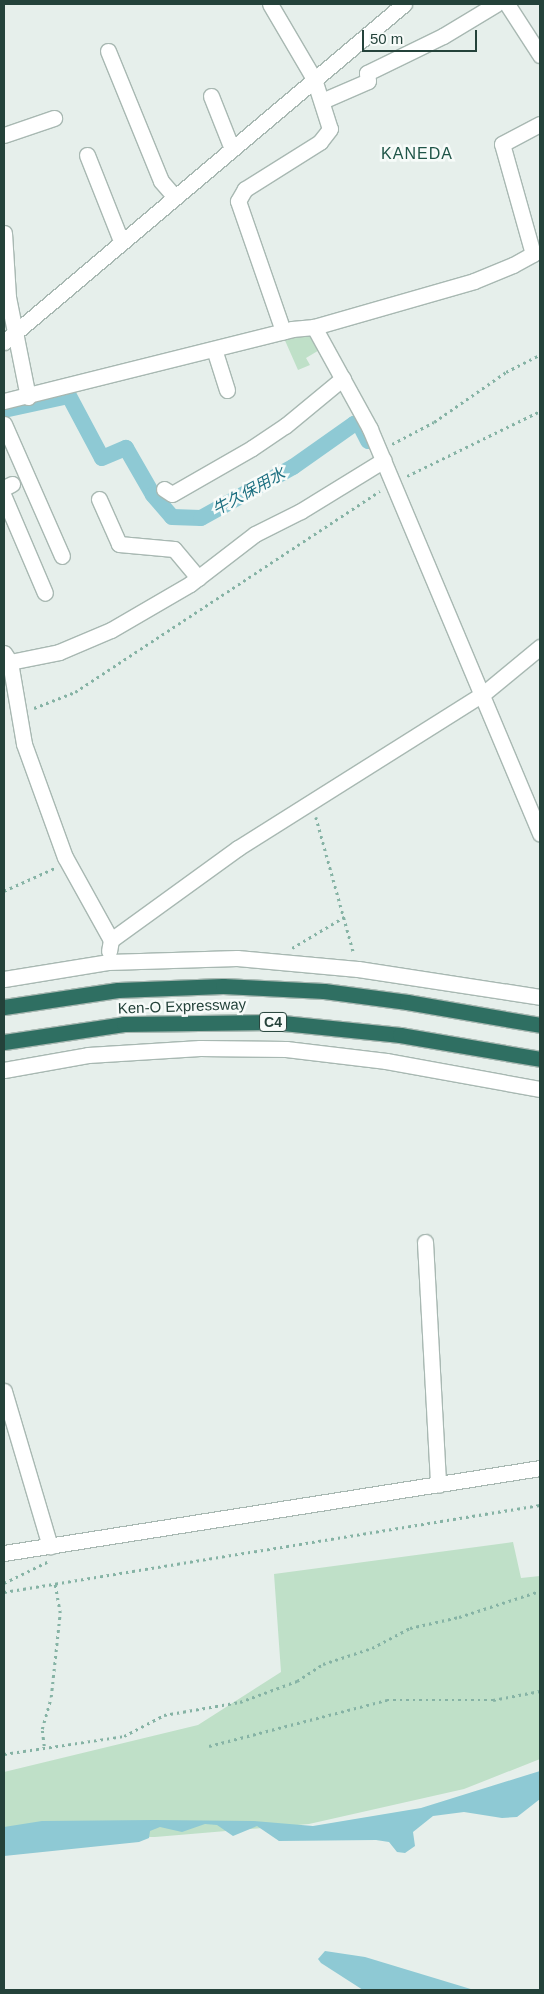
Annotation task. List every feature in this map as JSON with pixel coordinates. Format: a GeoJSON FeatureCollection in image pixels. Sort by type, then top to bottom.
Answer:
{"type":"FeatureCollection","features":[{"type":"Feature","properties":{"kind":"highway","name":"Ken-O Expressway"},"geometry":{"type":"LineString","coordinates":[[4,1007],[118,990],[240,986],[324,992],[407,1002],[540,1025]]}},
{"type":"Feature","properties":{"kind":"highway","name":"Ken-O Expressway"},"geometry":{"type":"LineString","coordinates":[[4,1042],[124,1024],[263,1021],[400,1035],[540,1059]]}},
{"type":"Feature","properties":{"kind":"street"},"geometry":{"type":"LineString","coordinates":[[270,4],[314,79],[330,129],[328,135],[245,189],[238,202],[283,331]]}},
{"type":"Feature","properties":{"kind":"street"},"geometry":{"type":"LineString","coordinates":[[9,338],[314,79],[388,9],[404,4]]}},
{"type":"Feature","properties":{"kind":"street"},"geometry":{"type":"LineString","coordinates":[[322,101],[368,81],[367,73],[443,36],[496,4]]}},
{"type":"Feature","properties":{"kind":"street"},"geometry":{"type":"LineString","coordinates":[[507,4],[540,55]]}},
{"type":"Feature","properties":{"kind":"street"},"geometry":{"type":"LineString","coordinates":[[107,60],[145,124],[161,180],[174,197]]}},
{"type":"Feature","properties":{"kind":"street"},"geometry":{"type":"LineString","coordinates":[[211,96],[232,148]]}},
{"type":"Feature","properties":{"kind":"street"},"geometry":{"type":"LineString","coordinates":[[4,135],[54,118]]}},
{"type":"Feature","properties":{"kind":"street"},"geometry":{"type":"LineString","coordinates":[[4,401],[28,397],[283,331],[314,328],[482,279],[536,253],[502,144],[540,124]]}},
{"type":"Feature","properties":{"kind":"street"},"geometry":{"type":"LineString","coordinates":[[86,156],[97,168],[122,241]]}},
{"type":"Feature","properties":{"kind":"street"},"geometry":{"type":"LineString","coordinates":[[4,233],[9,338],[28,397]]}},
{"type":"Feature","properties":{"kind":"street"},"geometry":{"type":"LineString","coordinates":[[314,328],[343,378],[382,456],[540,834]]}},
{"type":"Feature","properties":{"kind":"street"},"geometry":{"type":"LineString","coordinates":[[214,349],[228,390]]}},
{"type":"Feature","properties":{"kind":"street"},"geometry":{"type":"LineString","coordinates":[[164,489],[172,494],[252,448],[285,426],[343,378]]}},
{"type":"Feature","properties":{"kind":"street"},"geometry":{"type":"LineString","coordinates":[[4,424],[40,489],[51,531],[62,556]]}},
{"type":"Feature","properties":{"kind":"street"},"geometry":{"type":"LineString","coordinates":[[108,962],[110,940],[67,862],[24,744],[7,657],[59,652],[88,642],[198,578],[255,534],[301,511],[382,456]]}},
{"type":"Feature","properties":{"kind":"street"},"geometry":{"type":"LineString","coordinates":[[7,490],[26,564],[45,593]]}},
{"type":"Feature","properties":{"kind":"street"},"geometry":{"type":"LineString","coordinates":[[99,499],[110,511],[120,544],[151,542],[174,549],[198,578]]}},
{"type":"Feature","properties":{"kind":"street"},"geometry":{"type":"LineString","coordinates":[[51,531],[65,524]]}},
{"type":"Feature","properties":{"kind":"street"},"geometry":{"type":"LineString","coordinates":[[110,940],[238,848],[483,694],[540,646]]}},
{"type":"Feature","properties":{"kind":"street"},"geometry":{"type":"LineString","coordinates":[[4,979],[108,962],[237,958],[358,969],[540,997]]}},
{"type":"Feature","properties":{"kind":"street"},"geometry":{"type":"LineString","coordinates":[[4,1070],[88,1055],[200,1048],[286,1049],[386,1061],[540,1089]]}},
{"type":"Feature","properties":{"kind":"street"},"geometry":{"type":"LineString","coordinates":[[426,1242],[438,1485]]}},
{"type":"Feature","properties":{"kind":"street"},"geometry":{"type":"LineString","coordinates":[[4,1391],[50,1546]]}},
{"type":"Feature","properties":{"kind":"street"},"geometry":{"type":"LineString","coordinates":[[4,1553],[540,1468]]}},
{"type":"Feature","properties":{"kind":"path"},"geometry":{"type":"LineString","coordinates":[[382,456],[506,372],[540,355]]}},
{"type":"Feature","properties":{"kind":"path"},"geometry":{"type":"LineString","coordinates":[[18,713],[75,692],[393,483],[540,411]]}},
{"type":"Feature","properties":{"kind":"path"},"geometry":{"type":"LineString","coordinates":[[312,801],[358,969]]}},
{"type":"Feature","properties":{"kind":"path"},"geometry":{"type":"LineString","coordinates":[[4,892],[67,862]]}},
{"type":"Feature","properties":{"kind":"path"},"geometry":{"type":"LineString","coordinates":[[287,963],[293,944],[344,917]]}},
{"type":"Feature","properties":{"kind":"path"},"geometry":{"type":"LineString","coordinates":[[4,1592],[540,1505]]}},
{"type":"Feature","properties":{"kind":"path"},"geometry":{"type":"LineString","coordinates":[[4,1583],[48,1561]]}},
{"type":"Feature","properties":{"kind":"path"},"geometry":{"type":"LineString","coordinates":[[44,1746],[42,1729],[51,1696],[60,1614],[55,1584]]}},
{"type":"Feature","properties":{"kind":"path"},"geometry":{"type":"LineString","coordinates":[[4,1754],[44,1746],[124,1736],[164,1715],[250,1699],[297,1681],[323,1664],[372,1648],[410,1628],[459,1617],[540,1591]]}},
{"type":"Feature","properties":{"kind":"path"},"geometry":{"type":"LineString","coordinates":[[209,1746],[387,1700],[493,1700],[540,1691]]}},
{"type":"Feature","properties":{"kind":"green space"},"geometry":{"type":"Polygon","coordinates":[[[295,332],[313,335],[321,349],[306,358],[310,365],[298,370],[283,336],[295,332]]]}},
{"type":"Feature","properties":{"kind":"green space"},"geometry":{"type":"Polygon","coordinates":[[[513,1542],[521,1578],[540,1576],[540,1759],[464,1789],[309,1824],[155,1837],[33,1836],[4,1847],[4,1772],[198,1725],[281,1672],[274,1574],[513,1542]]]}},
{"type":"Feature","properties":{"kind":"water"},"geometry":{"type":"Polygon","coordinates":[[[540,1771],[540,1799],[517,1817],[502,1818],[464,1812],[433,1816],[413,1832],[415,1846],[405,1853],[397,1852],[389,1842],[376,1840],[279,1841],[257,1826],[233,1836],[217,1825],[205,1824],[182,1832],[160,1827],[150,1831],[149,1838],[139,1842],[4,1856],[4,1827],[42,1821],[154,1820],[254,1821],[313,1826],[421,1808],[540,1771]]]}},
{"type":"Feature","properties":{"kind":"water"},"geometry":{"type":"Polygon","coordinates":[[[325,1951],[365,1957],[474,1990],[363,1990],[321,1963],[318,1959],[325,1951]]]}},
{"type":"Feature","properties":{"kind":"waterway","name":"牛久保用水"},"geometry":{"type":"LineString","coordinates":[[4,410],[69,396],[102,458],[126,448],[153,495],[172,517],[201,518],[293,467],[354,424],[360,425],[368,441]]}},
{"type":"Feature","properties":{"kind":"district","name":"KANEDA"},"geometry":{"type":"Point","coordinates":[417,154]}}]}
